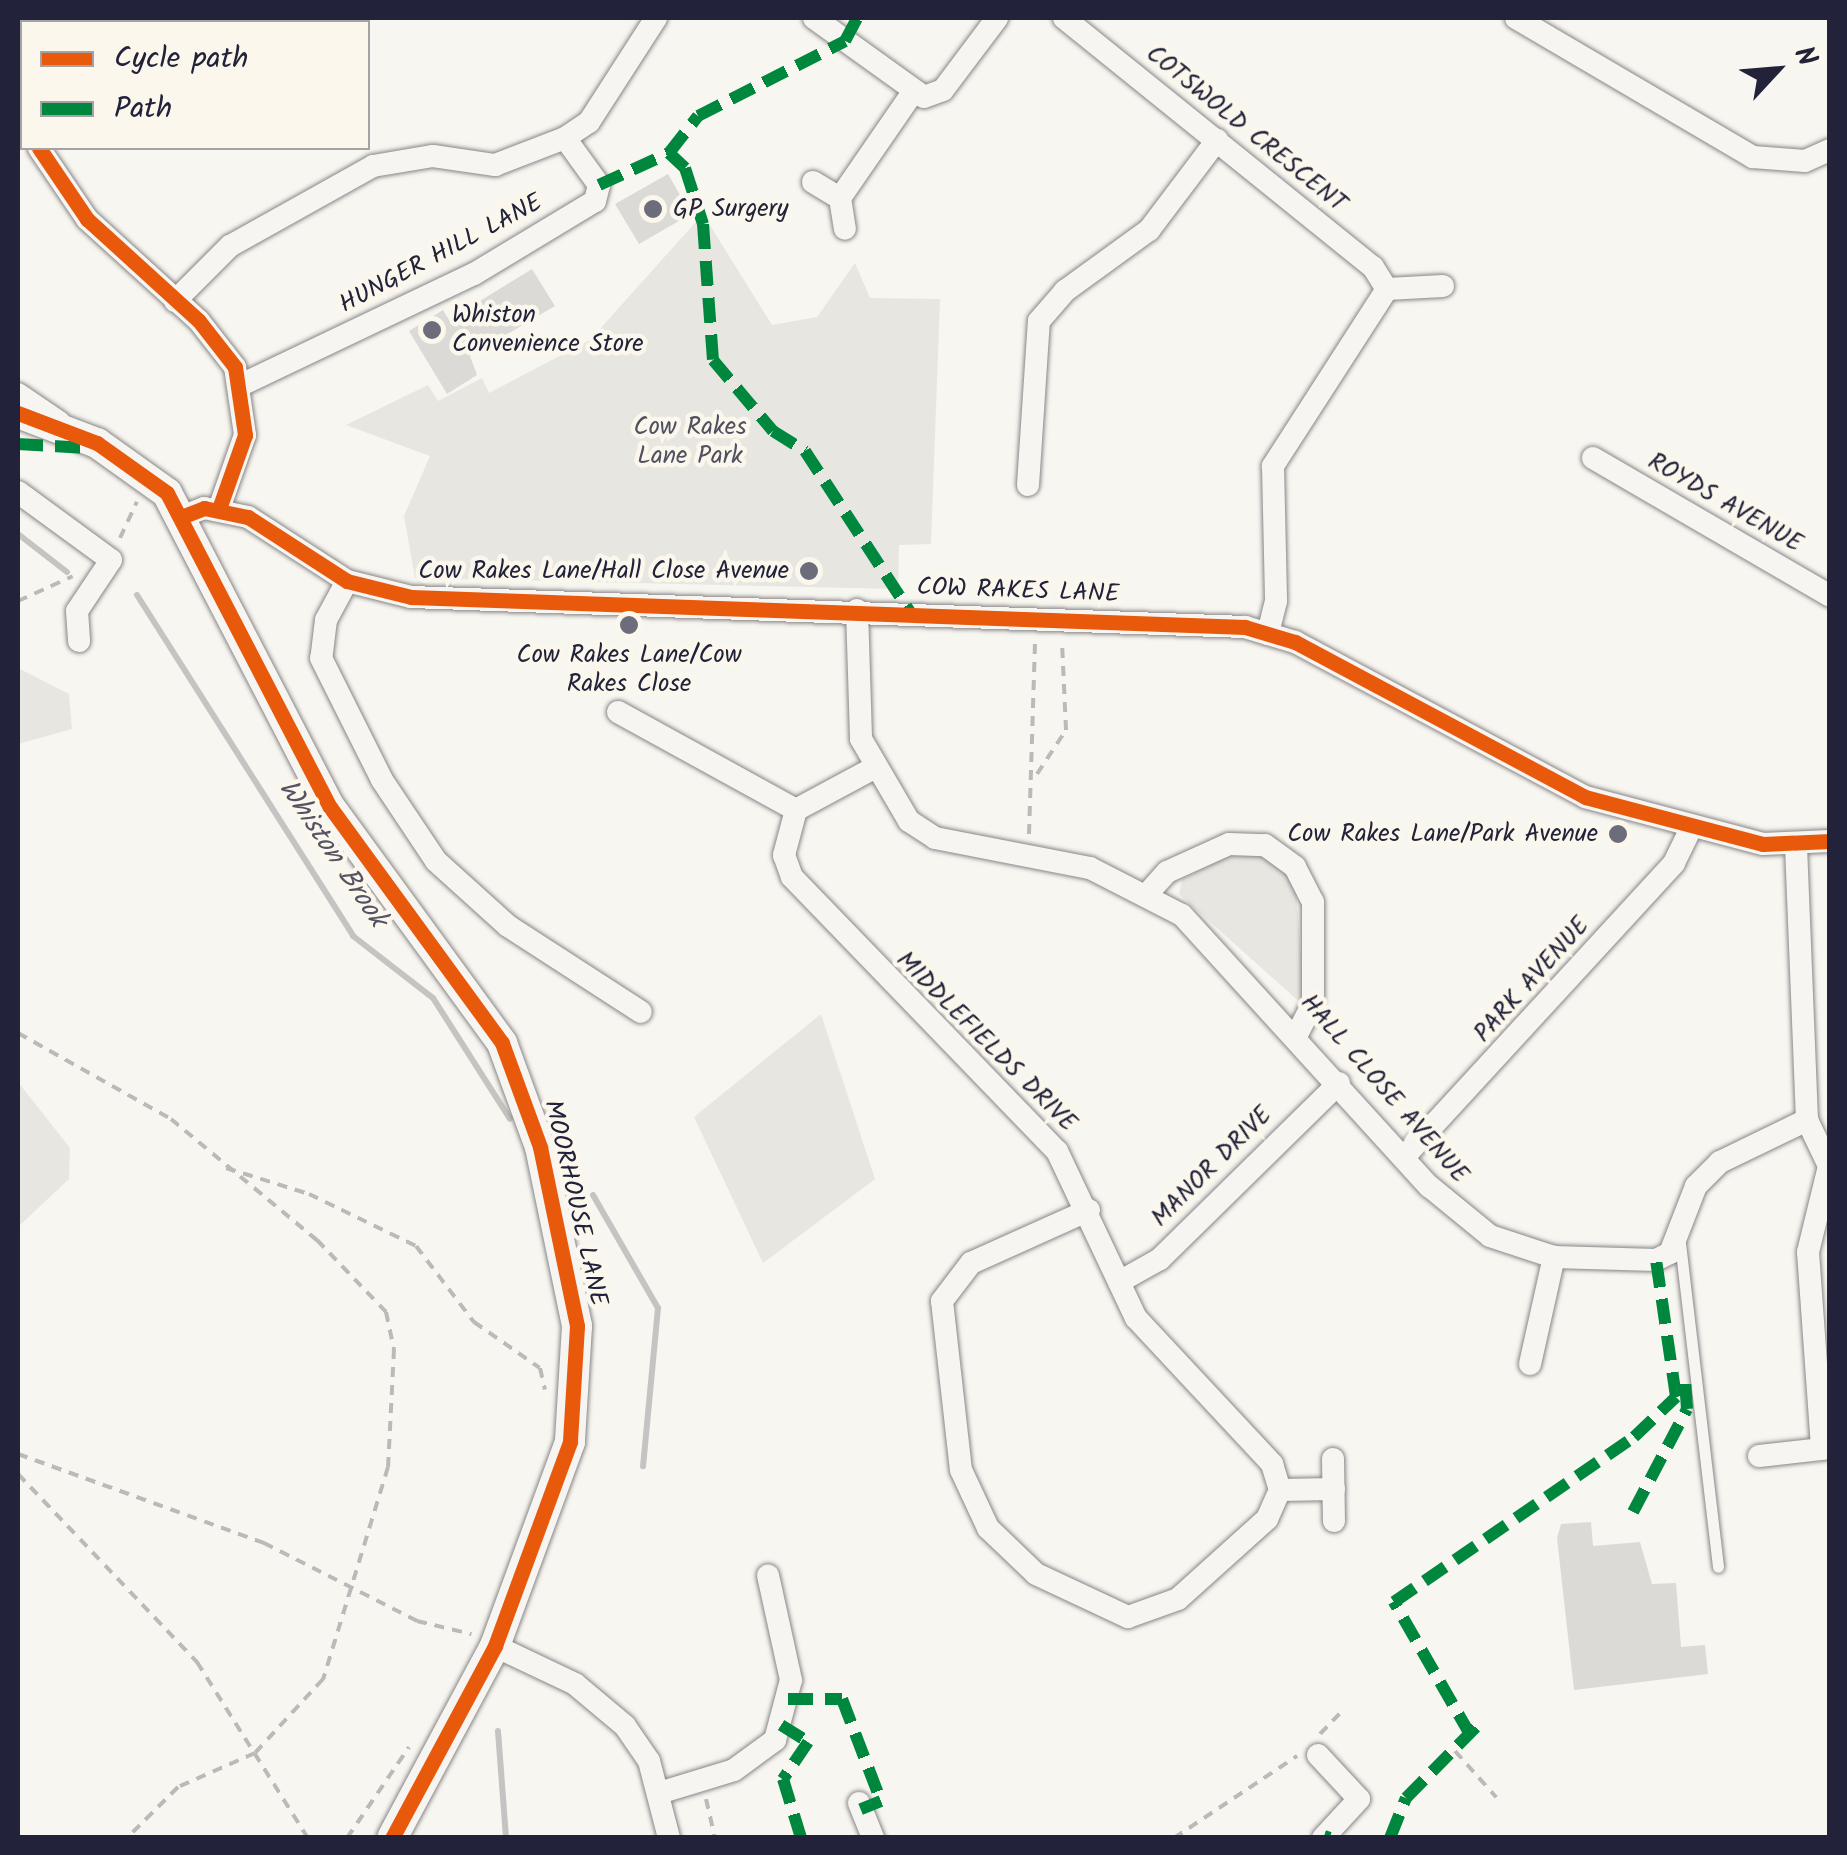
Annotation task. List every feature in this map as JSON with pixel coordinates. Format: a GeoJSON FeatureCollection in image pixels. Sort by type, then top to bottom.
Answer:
{"type":"FeatureCollection","features":[{"type":"Feature","properties":{"kind":"street"},"geometry":{"type":"LineString","coordinates":[[175,301],[230,246],[374,166],[433,156],[495,165],[566,138],[588,122],[656,18]]}},
{"type":"Feature","properties":{"kind":"street"},"geometry":{"type":"LineString","coordinates":[[814,18],[913,92],[943,90],[996,18]]}},
{"type":"Feature","properties":{"kind":"street","name":"COTSWOLD CRESCENT"},"geometry":{"type":"LineString","coordinates":[[1064,18],[1217,140],[1387,289]]}},
{"type":"Feature","properties":{"kind":"street"},"geometry":{"type":"LineString","coordinates":[[1516,18],[1753,157],[1804,161],[1830,150]]}},
{"type":"Feature","properties":{"kind":"street"},"geometry":{"type":"LineString","coordinates":[[845,230],[840,198],[913,92]]}},
{"type":"Feature","properties":{"kind":"street","name":"HUNGER HILL LANE"},"geometry":{"type":"LineString","coordinates":[[243,384],[474,274],[595,201],[599,185],[566,138]]}},
{"type":"Feature","properties":{"kind":"street"},"geometry":{"type":"LineString","coordinates":[[1028,485],[1040,321],[1065,290],[1149,230],[1217,140]]}},
{"type":"Feature","properties":{"kind":"street"},"geometry":{"type":"LineString","coordinates":[[40,150],[87,219],[220,343],[243,384],[245,435],[219,509],[181,516]]}},
{"type":"Feature","properties":{"kind":"street"},"geometry":{"type":"LineString","coordinates":[[813,182],[840,198]]}},
{"type":"Feature","properties":{"kind":"street"},"geometry":{"type":"LineString","coordinates":[[1268,634],[1276,600],[1274,466],[1387,289],[1443,286]]}},
{"type":"Feature","properties":{"kind":"street"},"geometry":{"type":"LineString","coordinates":[[18,394],[65,431]]}},
{"type":"Feature","properties":{"kind":"street","name":"MOORHOUSE LANE"},"geometry":{"type":"LineString","coordinates":[[18,412],[65,431],[150,475],[181,516],[330,807],[502,1043],[540,1147],[578,1326],[578,1404],[498,1639],[392,1838]]}},
{"type":"Feature","properties":{"kind":"street","name":"ROYDS AVENUE"},"geometry":{"type":"LineString","coordinates":[[1594,458],[1830,596]]}},
{"type":"Feature","properties":{"kind":"street"},"geometry":{"type":"LineString","coordinates":[[18,492],[111,560],[77,611],[79,640]]}},
{"type":"Feature","properties":{"kind":"street","name":"COW RAKES LANE"},"geometry":{"type":"LineString","coordinates":[[219,509],[248,517],[347,580],[485,602],[1020,616],[1268,634],[1530,772],[1690,830],[1796,846],[1830,841]]}},
{"type":"Feature","properties":{"kind":"street"},"geometry":{"type":"LineString","coordinates":[[347,580],[326,620],[321,658],[436,861],[508,926],[642,1012]]}},
{"type":"Feature","properties":{"kind":"street","name":"HALL CLOSE AVENUE"},"geometry":{"type":"LineString","coordinates":[[857,610],[856,708],[872,770],[908,821],[935,838],[1021,854],[1150,892],[1224,952],[1404,1157],[1475,1226],[1554,1257],[1656,1260],[1670,1253],[1696,1186],[1720,1162],[1807,1120]]}},
{"type":"Feature","properties":{"kind":"street"},"geometry":{"type":"LineString","coordinates":[[618,712],[796,810],[872,770]]}},
{"type":"Feature","properties":{"kind":"street","name":"MIDDLEFIELDS DRIVE"},"geometry":{"type":"LineString","coordinates":[[796,810],[784,855],[792,878],[1057,1151],[1089,1210],[1119,1282],[1164,1354],[1272,1464],[1280,1490]]}},
{"type":"Feature","properties":{"kind":"street","name":"PARK AVENUE"},"geometry":{"type":"LineString","coordinates":[[1404,1157],[1674,863],[1690,830]]}},
{"type":"Feature","properties":{"kind":"street"},"geometry":{"type":"LineString","coordinates":[[1150,892],[1167,872],[1229,844],[1264,846],[1295,867],[1313,902],[1313,1003],[1298,1033]]}},
{"type":"Feature","properties":{"kind":"street"},"geometry":{"type":"LineString","coordinates":[[1759,1456],[1826,1448],[1808,1252],[1829,1166],[1807,1120],[1796,846]]}},
{"type":"Feature","properties":{"kind":"street","name":"MANOR DRIVE"},"geometry":{"type":"LineString","coordinates":[[1119,1282],[1160,1259],[1339,1083]]}},
{"type":"Feature","properties":{"kind":"street"},"geometry":{"type":"LineString","coordinates":[[1089,1210],[971,1264],[942,1301],[961,1470],[988,1528],[1036,1574],[1128,1617],[1178,1600],[1267,1519],[1280,1490],[1334,1490]]}},
{"type":"Feature","properties":{"kind":"street"},"geometry":{"type":"LineString","coordinates":[[1530,1364],[1554,1257]]}},
{"type":"Feature","properties":{"kind":"street"},"geometry":{"type":"LineString","coordinates":[[1333,1458],[1334,1521]]}},
{"type":"Feature","properties":{"kind":"street"},"geometry":{"type":"LineString","coordinates":[[659,1793],[755,1758],[785,1717],[790,1663],[768,1574]]}},
{"type":"Feature","properties":{"kind":"street"},"geometry":{"type":"LineString","coordinates":[[498,1639],[604,1704],[648,1761],[669,1838]]}},
{"type":"Feature","properties":{"kind":"street"},"geometry":{"type":"LineString","coordinates":[[1314,1750],[1359,1799],[1322,1838]]}},
{"type":"Feature","properties":{"kind":"street"},"geometry":{"type":"LineString","coordinates":[[858,1803],[873,1838]]}},
{"type":"Feature","properties":{"kind":"lane"},"geometry":{"type":"LineString","coordinates":[[1678,1229],[1718,1567]]}},
{"type":"Feature","properties":{"kind":"path"},"geometry":{"type":"LineString","coordinates":[[18,601],[111,560]]}},
{"type":"Feature","properties":{"kind":"path"},"geometry":{"type":"LineString","coordinates":[[1020,616],[1040,650],[1036,820],[1021,854]]}},
{"type":"Feature","properties":{"kind":"path"},"geometry":{"type":"LineString","coordinates":[[1037,774],[1066,730],[1060,618]]}},
{"type":"Feature","properties":{"kind":"path"},"geometry":{"type":"LineString","coordinates":[[18,1033],[171,1119],[224,1168],[317,1240],[386,1312],[394,1348],[388,1466],[323,1679],[256,1754],[178,1787],[127,1838]]}},
{"type":"Feature","properties":{"kind":"path"},"geometry":{"type":"LineString","coordinates":[[224,1168],[309,1194],[416,1246],[474,1322],[540,1368],[550,1407]]}},
{"type":"Feature","properties":{"kind":"path"},"geometry":{"type":"LineString","coordinates":[[18,1454],[264,1543],[417,1621],[498,1639]]}},
{"type":"Feature","properties":{"kind":"path"},"geometry":{"type":"LineString","coordinates":[[18,1474],[197,1662],[308,1838]]}},
{"type":"Feature","properties":{"kind":"path"},"geometry":{"type":"LineString","coordinates":[[1174,1838],[1314,1750]]}},
{"type":"Feature","properties":{"kind":"path"},"geometry":{"type":"LineString","coordinates":[[1456,1751],[1496,1797]]}},
{"type":"Feature","properties":{"kind":"path"},"geometry":{"type":"LineString","coordinates":[[702,1780],[715,1838]]}},
{"type":"Feature","properties":{"kind":"green space","name":"Cow Rakes Lane Park"},"geometry":{"type":"Polygon","coordinates":[[[703,214],[772,325],[817,317],[855,263],[870,298],[940,299],[931,544],[899,545],[898,589],[415,578],[404,516],[430,456],[346,425],[428,385],[438,401],[482,378],[489,393],[590,340],[703,214]]]}},
{"type":"Feature","properties":{"kind":"green space"},"geometry":{"type":"Polygon","coordinates":[[[18,668],[69,694],[72,729],[18,744],[18,668]]]}},
{"type":"Feature","properties":{"kind":"green space"},"geometry":{"type":"Polygon","coordinates":[[[1232,853],[1264,854],[1295,879],[1305,1007],[1179,894],[1182,880],[1232,853]]]}},
{"type":"Feature","properties":{"kind":"green space"},"geometry":{"type":"Polygon","coordinates":[[[821,1014],[875,1179],[763,1263],[694,1117],[821,1014]]]}},
{"type":"Feature","properties":{"kind":"green space"},"geometry":{"type":"Polygon","coordinates":[[[18,1082],[70,1148],[69,1179],[18,1227],[18,1082]]]}},
{"type":"Feature","properties":{"kind":"building","name":"GP Surgery"},"geometry":{"type":"Polygon","coordinates":[[[668,174],[691,214],[639,244],[615,204],[668,174]]]}},
{"type":"Feature","properties":{"kind":"building"},"geometry":{"type":"Polygon","coordinates":[[[532,269],[555,306],[470,356],[477,375],[447,394],[409,331],[443,310],[449,320],[532,269]]]}},
{"type":"Feature","properties":{"kind":"building"},"geometry":{"type":"Polygon","coordinates":[[[1591,1522],[1593,1546],[1640,1542],[1652,1584],[1676,1583],[1681,1647],[1705,1645],[1708,1674],[1574,1690],[1557,1538],[1561,1524],[1591,1522]]]}},
{"type":"Feature","properties":{"kind":"waterway","name":"Whiston Brook"},"geometry":{"type":"LineString","coordinates":[[18,534],[67,572]]}},
{"type":"Feature","properties":{"kind":"waterway","name":"Whiston Brook"},"geometry":{"type":"LineString","coordinates":[[137,595],[353,936],[433,998],[510,1119]]}},
{"type":"Feature","properties":{"kind":"waterway","name":"Whiston Brook"},"geometry":{"type":"LineString","coordinates":[[593,1195],[658,1308],[643,1466]]}},
{"type":"Feature","properties":{"kind":"waterway","name":"Whiston Brook"},"geometry":{"type":"LineString","coordinates":[[498,1731],[506,1838]]}},
{"type":"Feature","properties":{"kind":"marked path"},"geometry":{"type":"LineString","coordinates":[[669,153],[698,116],[845,41],[857,18]]}},
{"type":"Feature","properties":{"kind":"marked path"},"geometry":{"type":"LineString","coordinates":[[599,185],[669,153],[685,168],[703,224],[713,360],[773,431],[805,451],[910,612]]}},
{"type":"Feature","properties":{"kind":"marked path"},"geometry":{"type":"LineString","coordinates":[[18,444],[87,448]]}},
{"type":"Feature","properties":{"kind":"marked path"},"geometry":{"type":"LineString","coordinates":[[1471,1736],[1394,1602],[1634,1437],[1676,1397],[1656,1260]]}},
{"type":"Feature","properties":{"kind":"marked path"},"geometry":{"type":"LineString","coordinates":[[1633,1512],[1687,1409],[1685,1382]]}},
{"type":"Feature","properties":{"kind":"marked path"},"geometry":{"type":"LineString","coordinates":[[788,1699],[842,1699],[881,1801],[861,1809]]}},
{"type":"Feature","properties":{"kind":"marked path"},"geometry":{"type":"LineString","coordinates":[[1390,1838],[1406,1798],[1482,1721]]}},
{"type":"Feature","properties":{"kind":"marked path"},"geometry":{"type":"LineString","coordinates":[[781,1725],[808,1742],[783,1779],[801,1838]]}},
{"type":"Feature","properties":{"kind":"marked path"},"geometry":{"type":"LineString","coordinates":[[1324,1836],[1330,1838]]}},
{"type":"Feature","properties":{"kind":"cycle path"},"geometry":{"type":"LineString","coordinates":[[40,150],[87,219],[199,321],[235,367],[245,435],[219,509]]}},
{"type":"Feature","properties":{"kind":"cycle path"},"geometry":{"type":"LineString","coordinates":[[18,413],[97,443],[167,493],[330,807],[502,1043],[540,1147],[577,1326],[570,1442],[495,1646],[392,1838]]}},
{"type":"Feature","properties":{"kind":"cycle path"},"geometry":{"type":"LineString","coordinates":[[181,517],[204,508],[248,517],[347,581],[411,597],[1245,627],[1295,642],[1585,797],[1763,844],[1830,841]]}},
{"type":"Feature","properties":{"kind":"place","name":"GP Surgery"},"geometry":{"type":"Point","coordinates":[653,209]}},
{"type":"Feature","properties":{"kind":"place","name":"Whiston Convenience Store"},"geometry":{"type":"Point","coordinates":[432,330]}},
{"type":"Feature","properties":{"kind":"place","name":"Cow Rakes Lane/Hall Close Avenue"},"geometry":{"type":"Point","coordinates":[809,571]}},
{"type":"Feature","properties":{"kind":"place","name":"Cow Rakes Lane/Cow Rakes Close"},"geometry":{"type":"Point","coordinates":[629,625]}},
{"type":"Feature","properties":{"kind":"place","name":"Cow Rakes Lane/Park Avenue"},"geometry":{"type":"Point","coordinates":[1618,834]}}]}
